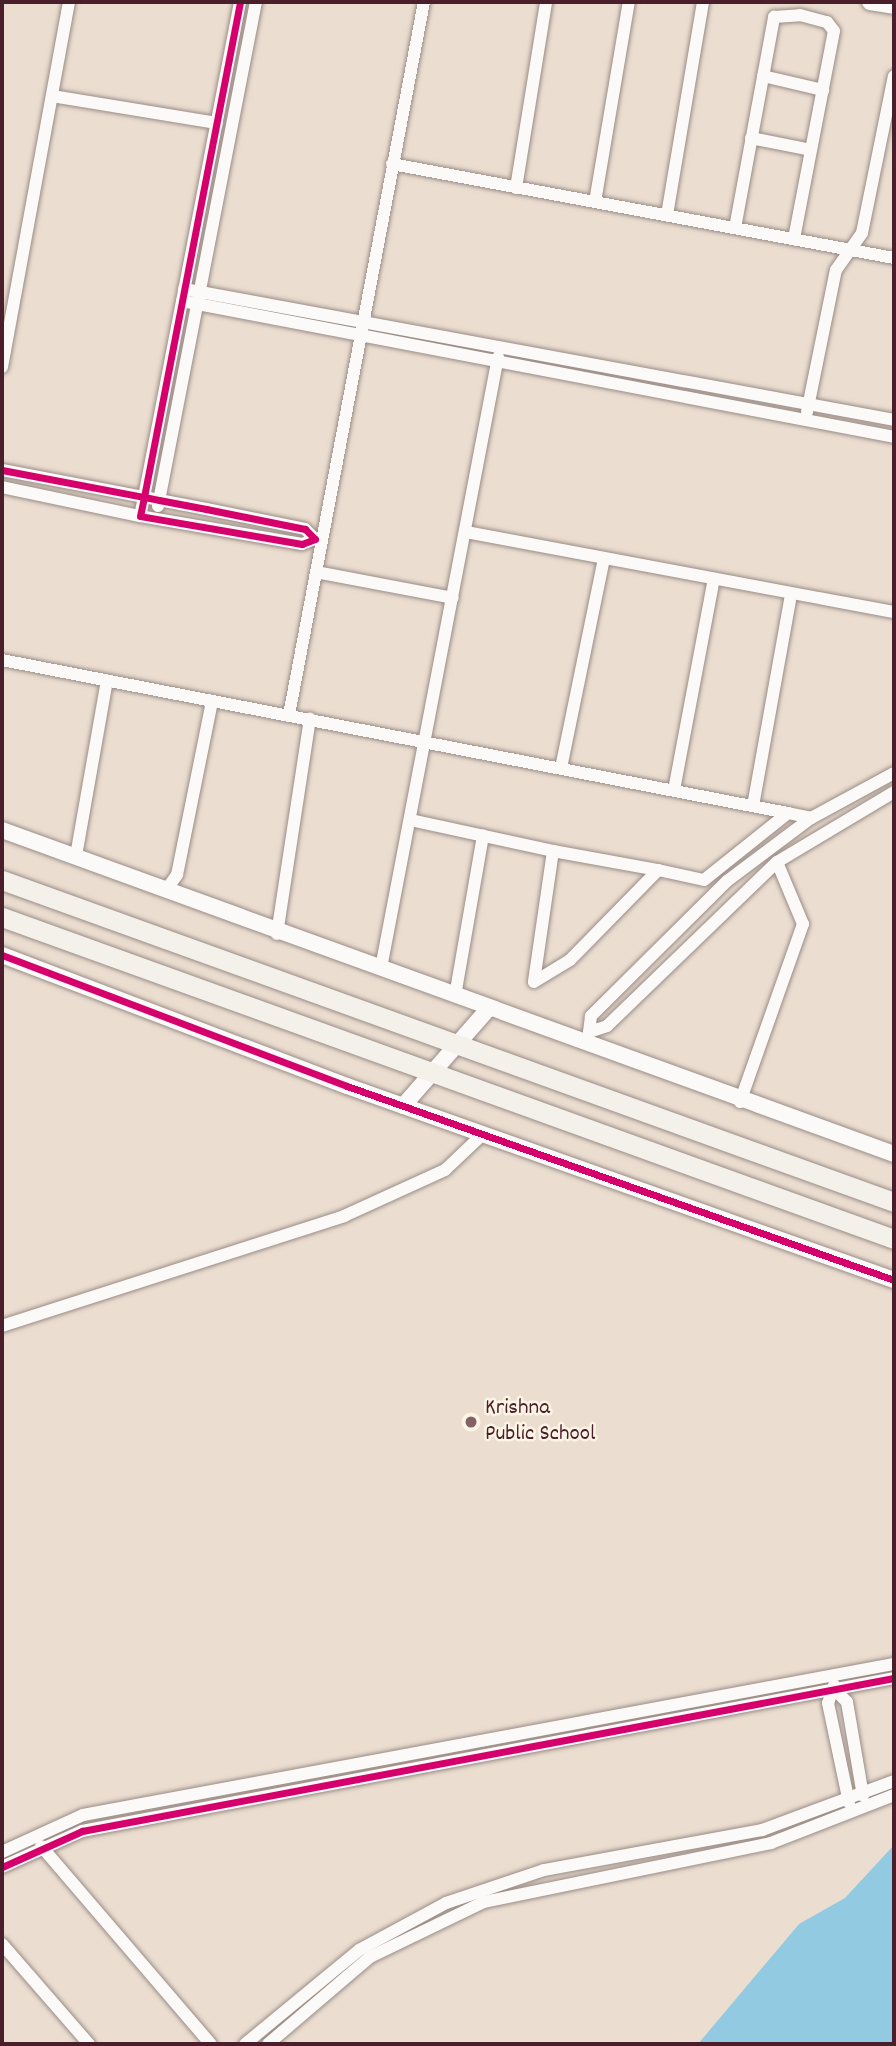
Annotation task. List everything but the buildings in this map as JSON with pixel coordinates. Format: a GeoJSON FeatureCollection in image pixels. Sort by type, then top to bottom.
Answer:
{"type":"FeatureCollection","features":[{"type":"Feature","properties":{"kind":"main road"},"geometry":{"type":"LineString","coordinates":[[2,880],[456,1047],[894,1202]]}},
{"type":"Feature","properties":{"kind":"main road"},"geometry":{"type":"LineString","coordinates":[[2,917],[894,1239]]}},
{"type":"Feature","properties":{"kind":"street"},"geometry":{"type":"LineString","coordinates":[[2,367],[4,344],[69,2]]}},
{"type":"Feature","properties":{"kind":"street"},"geometry":{"type":"LineString","coordinates":[[140,516],[240,2]]}},
{"type":"Feature","properties":{"kind":"street"},"geometry":{"type":"LineString","coordinates":[[156,518],[256,2]]}},
{"type":"Feature","properties":{"kind":"street"},"geometry":{"type":"LineString","coordinates":[[289,715],[316,572],[318,540],[424,2]]}},
{"type":"Feature","properties":{"kind":"street"},"geometry":{"type":"LineString","coordinates":[[516,188],[546,2]]}},
{"type":"Feature","properties":{"kind":"street"},"geometry":{"type":"LineString","coordinates":[[595,202],[629,2]]}},
{"type":"Feature","properties":{"kind":"street"},"geometry":{"type":"LineString","coordinates":[[667,215],[703,2]]}},
{"type":"Feature","properties":{"kind":"street"},"geometry":{"type":"LineString","coordinates":[[870,2],[894,6]]}},
{"type":"Feature","properties":{"kind":"street"},"geometry":{"type":"LineString","coordinates":[[734,228],[774,17],[800,15],[828,22],[834,32],[794,239]]}},
{"type":"Feature","properties":{"kind":"street"},"geometry":{"type":"LineString","coordinates":[[763,75],[823,90]]}},
{"type":"Feature","properties":{"kind":"street"},"geometry":{"type":"LineString","coordinates":[[807,420],[836,270],[862,233],[894,76]]}},
{"type":"Feature","properties":{"kind":"street"},"geometry":{"type":"LineString","coordinates":[[52,96],[217,122]]}},
{"type":"Feature","properties":{"kind":"street"},"geometry":{"type":"LineString","coordinates":[[751,138],[811,150]]}},
{"type":"Feature","properties":{"kind":"street"},"geometry":{"type":"LineString","coordinates":[[392,164],[894,258]]}},
{"type":"Feature","properties":{"kind":"street"},"geometry":{"type":"LineString","coordinates":[[183,295],[360,336],[894,437]]}},
{"type":"Feature","properties":{"kind":"street"},"geometry":{"type":"LineString","coordinates":[[199,298],[363,319],[894,420]]}},
{"type":"Feature","properties":{"kind":"street"},"geometry":{"type":"LineString","coordinates":[[381,968],[500,346]]}},
{"type":"Feature","properties":{"kind":"street"},"geometry":{"type":"LineString","coordinates":[[2,470],[305,529],[318,540]]}},
{"type":"Feature","properties":{"kind":"street"},"geometry":{"type":"LineString","coordinates":[[2,486],[140,516],[302,544],[318,540]]}},
{"type":"Feature","properties":{"kind":"street"},"geometry":{"type":"LineString","coordinates":[[466,532],[894,612]]}},
{"type":"Feature","properties":{"kind":"street"},"geometry":{"type":"LineString","coordinates":[[561,768],[604,558]]}},
{"type":"Feature","properties":{"kind":"street"},"geometry":{"type":"LineString","coordinates":[[316,572],[453,598]]}},
{"type":"Feature","properties":{"kind":"street"},"geometry":{"type":"LineString","coordinates":[[674,790],[714,579]]}},
{"type":"Feature","properties":{"kind":"street"},"geometry":{"type":"LineString","coordinates":[[753,806],[791,594]]}},
{"type":"Feature","properties":{"kind":"street"},"geometry":{"type":"LineString","coordinates":[[2,676],[3,661],[426,741],[811,818]]}},
{"type":"Feature","properties":{"kind":"street"},"geometry":{"type":"LineString","coordinates":[[76,856],[107,681]]}},
{"type":"Feature","properties":{"kind":"street"},"geometry":{"type":"LineString","coordinates":[[166,890],[177,875],[212,701]]}},
{"type":"Feature","properties":{"kind":"street"},"geometry":{"type":"LineString","coordinates":[[277,934],[310,719]]}},
{"type":"Feature","properties":{"kind":"street"},"geometry":{"type":"LineString","coordinates":[[584,1037],[591,1016],[697,909],[811,818],[894,773]]}},
{"type":"Feature","properties":{"kind":"street"},"geometry":{"type":"LineString","coordinates":[[584,1037],[607,1026],[777,862],[894,792]]}},
{"type":"Feature","properties":{"kind":"street"},"geometry":{"type":"LineString","coordinates":[[410,820],[704,880],[788,813]]}},
{"type":"Feature","properties":{"kind":"street"},"geometry":{"type":"LineString","coordinates":[[2,830],[277,934],[381,968],[489,1008],[584,1037],[740,1102],[894,1154]]}},
{"type":"Feature","properties":{"kind":"street"},"geometry":{"type":"LineString","coordinates":[[455,996],[483,835]]}},
{"type":"Feature","properties":{"kind":"street"},"geometry":{"type":"LineString","coordinates":[[553,851],[534,982],[570,960],[658,870]]}},
{"type":"Feature","properties":{"kind":"street"},"geometry":{"type":"LineString","coordinates":[[740,1102],[803,925],[777,862]]}},
{"type":"Feature","properties":{"kind":"street"},"geometry":{"type":"LineString","coordinates":[[2,955],[482,1135],[894,1280]]}},
{"type":"Feature","properties":{"kind":"street"},"geometry":{"type":"LineString","coordinates":[[403,1106],[489,1008]]}},
{"type":"Feature","properties":{"kind":"street"},"geometry":{"type":"LineString","coordinates":[[2,1326],[344,1216],[446,1170],[482,1135]]}},
{"type":"Feature","properties":{"kind":"street"},"geometry":{"type":"LineString","coordinates":[[2,1852],[83,1815],[894,1664]]}},
{"type":"Feature","properties":{"kind":"street"},"geometry":{"type":"LineString","coordinates":[[832,1675],[835,1690],[847,1702],[864,1804]]}},
{"type":"Feature","properties":{"kind":"street"},"geometry":{"type":"LineString","coordinates":[[2,1867],[41,1846],[82,1831],[377,1771],[894,1678]]}},
{"type":"Feature","properties":{"kind":"street"},"geometry":{"type":"LineString","coordinates":[[835,1690],[828,1703],[850,1810]]}},
{"type":"Feature","properties":{"kind":"street"},"geometry":{"type":"LineString","coordinates":[[245,2044],[359,1950],[436,1907],[544,1870],[762,1830],[861,1789],[894,1781]]}},
{"type":"Feature","properties":{"kind":"street"},"geometry":{"type":"LineString","coordinates":[[268,2044],[370,1957],[484,1902],[759,1846],[864,1804],[894,1796]]}},
{"type":"Feature","properties":{"kind":"street"},"geometry":{"type":"LineString","coordinates":[[41,1846],[211,2044]]}},
{"type":"Feature","properties":{"kind":"street"},"geometry":{"type":"LineString","coordinates":[[2,1944],[89,2044]]}},
{"type":"Feature","properties":{"kind":"water"},"geometry":{"type":"Polygon","coordinates":[[[894,1845],[894,2044],[698,2044],[799,1924],[845,1898],[894,1845]]]}},
{"type":"Feature","properties":{"kind":"cycle path"},"geometry":{"type":"LineString","coordinates":[[2,470],[144,497],[206,509],[305,529],[315,539],[302,544],[140,516],[144,497],[240,2]]}},
{"type":"Feature","properties":{"kind":"cycle path"},"geometry":{"type":"LineString","coordinates":[[2,955],[347,1086],[894,1280]]}},
{"type":"Feature","properties":{"kind":"cycle path"},"geometry":{"type":"LineString","coordinates":[[2,1867],[82,1831],[894,1678]]}},
{"type":"Feature","properties":{"kind":"place","name":"Krishna Public School"},"geometry":{"type":"Point","coordinates":[471,1422]}}]}
